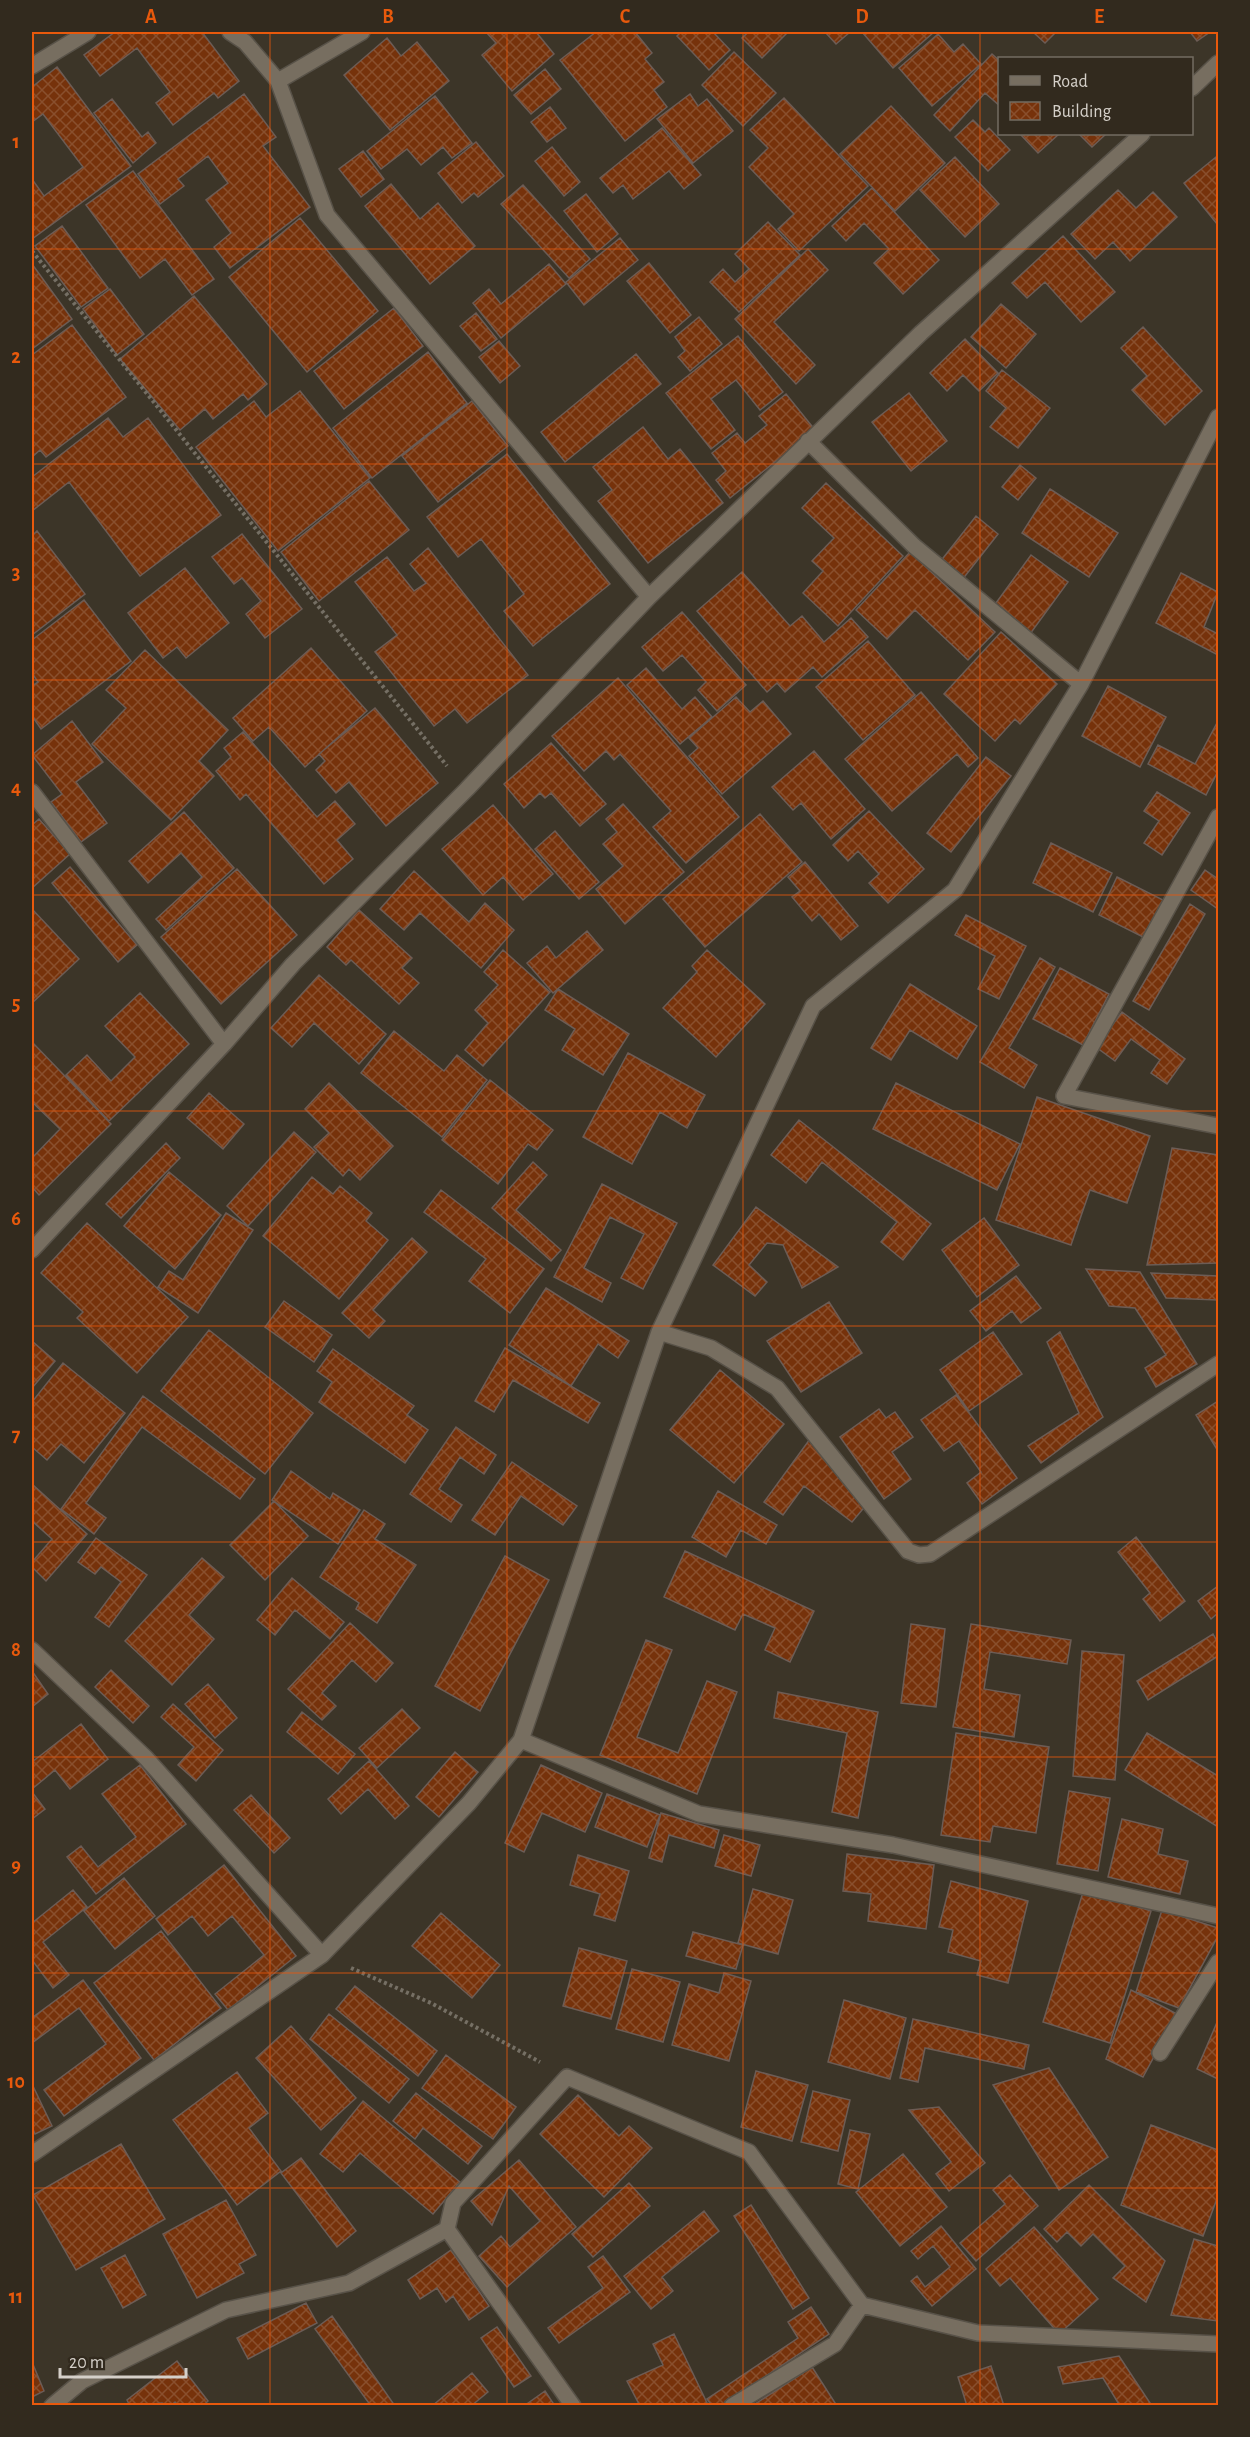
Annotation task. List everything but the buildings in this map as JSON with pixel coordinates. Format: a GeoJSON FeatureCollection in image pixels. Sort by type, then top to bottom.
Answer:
{"type":"FeatureCollection","features":[{"type":"Feature","properties":{"kind":"street"},"geometry":{"type":"LineString","coordinates":[[32,66],[88,32]]}},
{"type":"Feature","properties":{"kind":"street"},"geometry":{"type":"LineString","coordinates":[[230,32],[245,42],[278,81],[327,215],[649,597]]}},
{"type":"Feature","properties":{"kind":"street"},"geometry":{"type":"LineString","coordinates":[[278,81],[362,32]]}},
{"type":"Feature","properties":{"kind":"street"},"geometry":{"type":"LineString","coordinates":[[1193,86],[1218,63]]}},
{"type":"Feature","properties":{"kind":"street"},"geometry":{"type":"LineString","coordinates":[[32,1247],[225,1044],[293,964],[467,789],[649,597],[921,333],[1141,135]]}},
{"type":"Feature","properties":{"kind":"street"},"geometry":{"type":"LineString","coordinates":[[32,2154],[322,1955],[469,1803],[521,1740],[659,1332],[813,1006],[955,890],[1081,684],[1218,417]]}},
{"type":"Feature","properties":{"kind":"street"},"geometry":{"type":"LineString","coordinates":[[808,441],[914,546],[1081,684]]}},
{"type":"Feature","properties":{"kind":"street"},"geometry":{"type":"LineString","coordinates":[[32,792],[225,1044]]}},
{"type":"Feature","properties":{"kind":"street"},"geometry":{"type":"LineString","coordinates":[[1218,817],[1064,1096],[1218,1125]]}},
{"type":"Feature","properties":{"kind":"street"},"geometry":{"type":"LineString","coordinates":[[659,1332],[711,1348],[777,1388],[908,1551],[919,1555],[930,1554],[1218,1364]]}},
{"type":"Feature","properties":{"kind":"street"},"geometry":{"type":"LineString","coordinates":[[32,1650],[146,1758],[322,1955]]}},
{"type":"Feature","properties":{"kind":"street"},"geometry":{"type":"LineString","coordinates":[[521,1740],[699,1814],[893,1845],[1218,1916]]}},
{"type":"Feature","properties":{"kind":"street"},"geometry":{"type":"LineString","coordinates":[[1160,2053],[1218,1962]]}},
{"type":"Feature","properties":{"kind":"street"},"geometry":{"type":"LineString","coordinates":[[52,2406],[82,2381],[226,2310],[349,2283],[447,2229],[453,2203],[567,2077],[749,2152],[862,2305],[978,2333],[1218,2344]]}},
{"type":"Feature","properties":{"kind":"street"},"geometry":{"type":"LineString","coordinates":[[447,2229],[573,2406]]}},
{"type":"Feature","properties":{"kind":"street"},"geometry":{"type":"LineString","coordinates":[[732,2406],[834,2344],[862,2305]]}},
{"type":"Feature","properties":{"kind":"path"},"geometry":{"type":"LineString","coordinates":[[32,251],[467,789]]}},
{"type":"Feature","properties":{"kind":"path"},"geometry":{"type":"LineString","coordinates":[[322,1955],[430,2003],[567,2077]]}}]}
